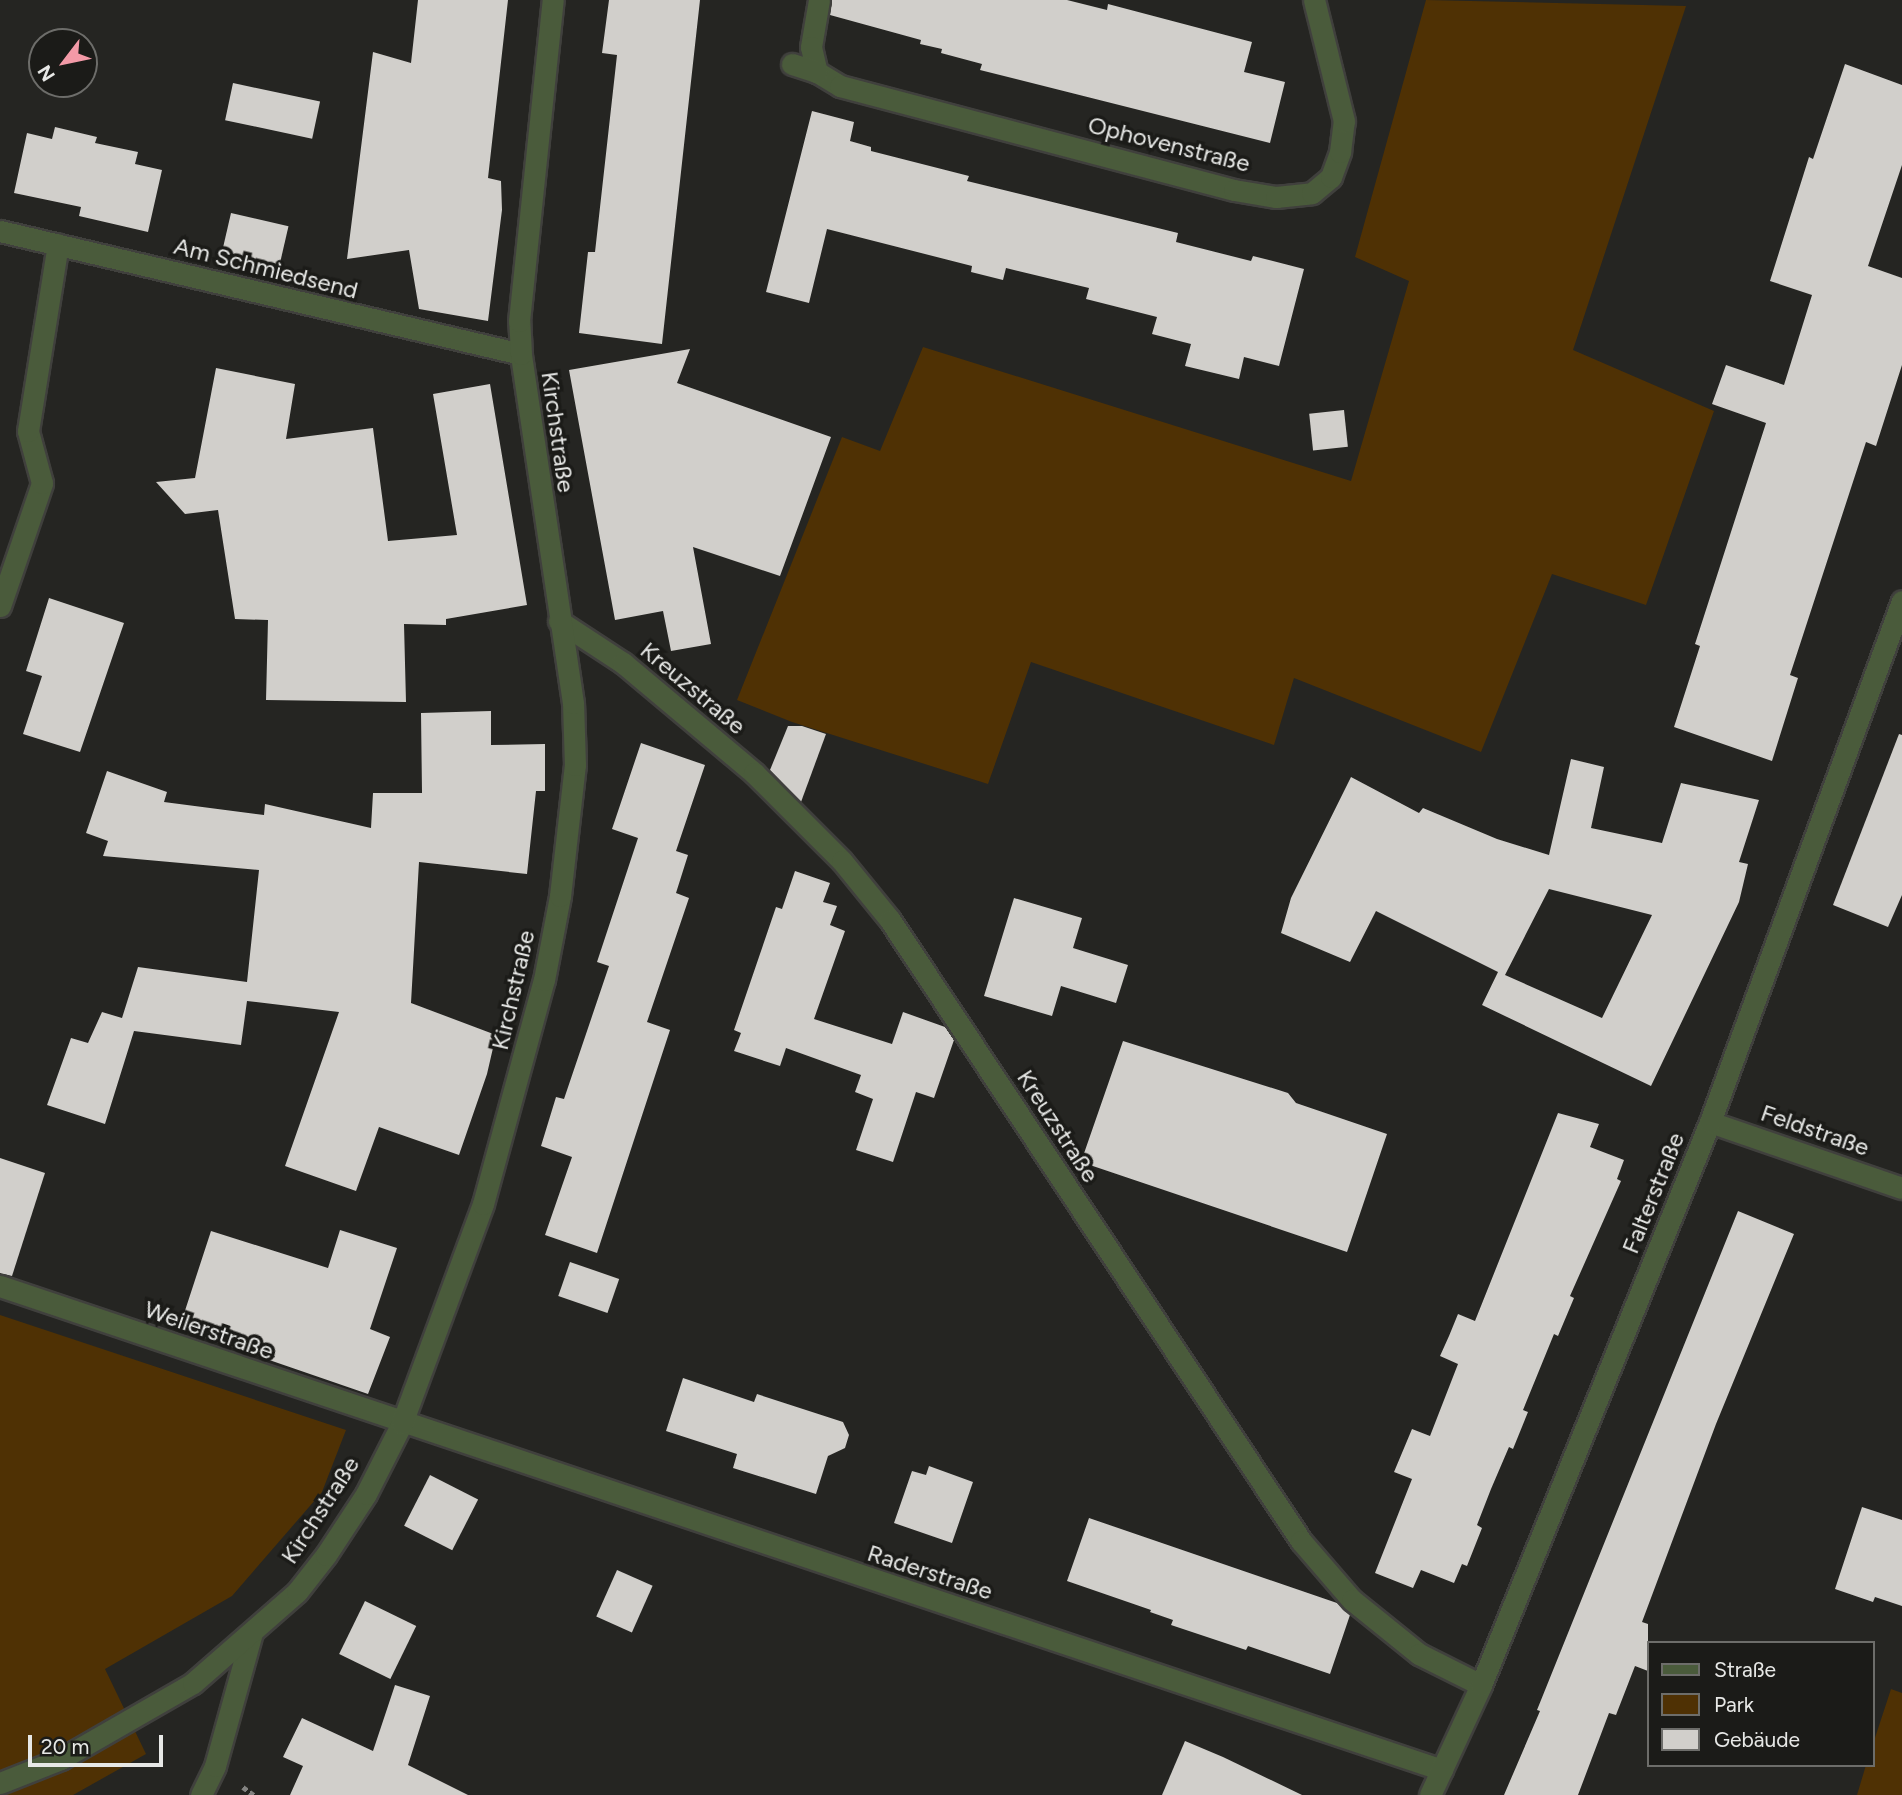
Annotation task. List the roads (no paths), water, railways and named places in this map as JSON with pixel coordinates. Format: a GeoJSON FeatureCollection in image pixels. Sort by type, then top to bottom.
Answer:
{"type":"FeatureCollection","features":[{"type":"Feature","properties":{"kind":"street","name":"Kirchstraße"},"geometry":{"type":"LineString","coordinates":[[0,1783],[61,1759],[122,1727],[193,1684],[296,1592],[326,1555],[366,1494],[402,1423],[483,1204],[544,980],[560,896],[575,765],[573,703],[521,354],[519,321],[553,0]]}},
{"type":"Feature","properties":{"kind":"street"},"geometry":{"type":"LineString","coordinates":[[817,72],[811,47],[819,0]]}},
{"type":"Feature","properties":{"kind":"street","name":"Ophovenstraße"},"geometry":{"type":"LineString","coordinates":[[792,64],[817,72],[840,86],[1234,190],[1276,197],[1312,193],[1331,177],[1339,152],[1344,121],[1314,0]]}},
{"type":"Feature","properties":{"kind":"street","name":"Am Schmiedsend"},"geometry":{"type":"LineString","coordinates":[[0,232],[521,354]]}},
{"type":"Feature","properties":{"kind":"street"},"geometry":{"type":"LineString","coordinates":[[0,606],[42,483],[28,431],[58,244]]}},
{"type":"Feature","properties":{"kind":"street","name":"Falterstraße"},"geometry":{"type":"LineString","coordinates":[[1430,1795],[1481,1685],[1710,1122],[1902,601]]}},
{"type":"Feature","properties":{"kind":"street","name":"Kreuzstraße"},"geometry":{"type":"LineString","coordinates":[[559,621],[623,663],[754,772],[842,860],[898,931],[1301,1541],[1352,1600],[1419,1654],[1481,1685]]}},
{"type":"Feature","properties":{"kind":"street","name":"Feldstraße"},"geometry":{"type":"LineString","coordinates":[[1710,1122],[1902,1188]]}},
{"type":"Feature","properties":{"kind":"street","name":"Weilerstraße"},"geometry":{"type":"LineString","coordinates":[[0,1286],[402,1423]]}},
{"type":"Feature","properties":{"kind":"street","name":"Raderstraße"},"geometry":{"type":"LineString","coordinates":[[402,1423],[1442,1770]]}},
{"type":"Feature","properties":{"kind":"street"},"geometry":{"type":"LineString","coordinates":[[201,1795],[215,1766],[253,1633]]}}]}
